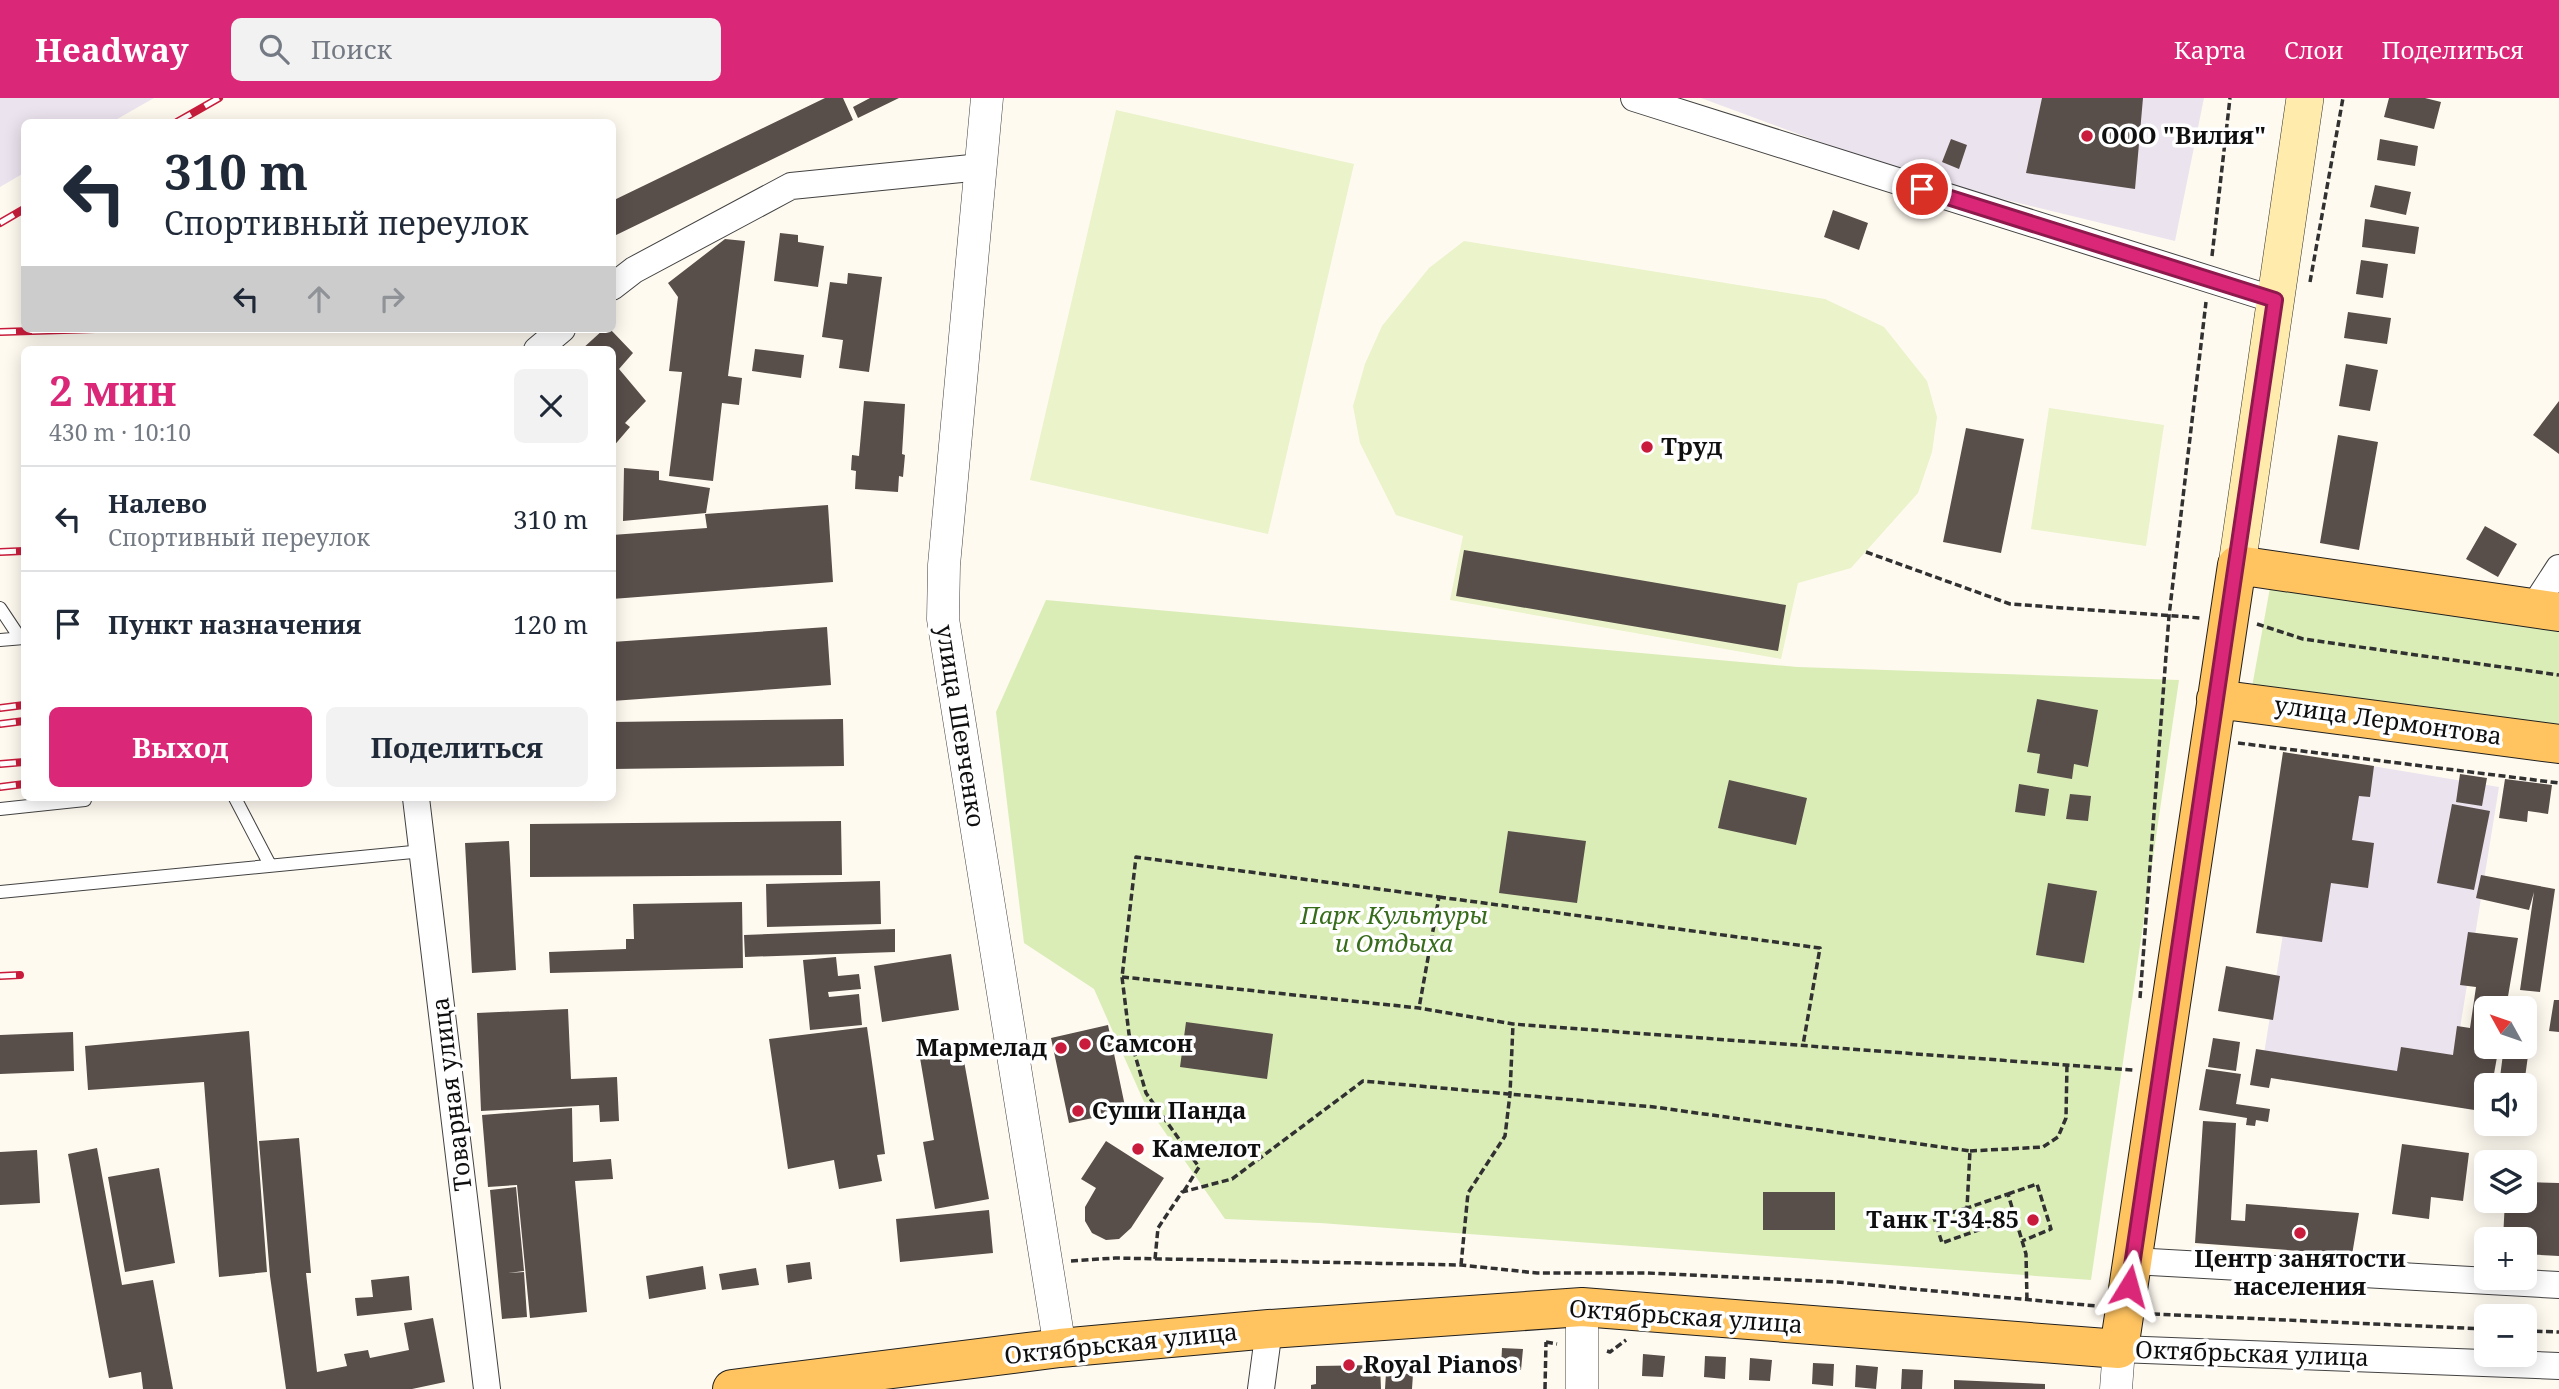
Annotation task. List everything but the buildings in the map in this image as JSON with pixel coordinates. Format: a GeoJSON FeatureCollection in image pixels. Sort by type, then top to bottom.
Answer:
{"type":"FeatureCollection","features":[{"type":"Feature","properties":{"kind":"main road"},"geometry":{"type":"LineString","coordinates":[[2119,1349],[2305,98]]}},
{"type":"Feature","properties":{"kind":"main road"},"geometry":{"type":"LineString","coordinates":[[2237,565],[2546,610]]}},
{"type":"Feature","properties":{"kind":"main road","name":"улица Лермонтова"},"geometry":{"type":"LineString","coordinates":[[2216,699],[2559,744]]}},
{"type":"Feature","properties":{"kind":"main road","name":"Октябрьская улица"},"geometry":{"type":"LineString","coordinates":[[732,1389],[804,1384],[1060,1348],[1269,1329],[1582,1307],[2119,1349]]}},
{"type":"Feature","properties":{"kind":"street","name":"улица Шевченко"},"geometry":{"type":"LineString","coordinates":[[987,98],[944,565],[943,619],[1060,1348]]}},
{"type":"Feature","properties":{"kind":"street"},"geometry":{"type":"LineString","coordinates":[[1634,98],[2275,300]]}},
{"type":"Feature","properties":{"kind":"street"},"geometry":{"type":"LineString","coordinates":[[616,284],[634,270],[791,186],[981,167]]}},
{"type":"Feature","properties":{"kind":"street"},"geometry":{"type":"LineString","coordinates":[[542,346],[557,333]]}},
{"type":"Feature","properties":{"kind":"street"},"geometry":{"type":"LineString","coordinates":[[2546,610],[2559,568]]}},
{"type":"Feature","properties":{"kind":"street","name":"Товарная улица"},"geometry":{"type":"LineString","coordinates":[[416,801],[487,1389]]}},
{"type":"Feature","properties":{"kind":"street"},"geometry":{"type":"LineString","coordinates":[[2133,1261],[2559,1284]]}},
{"type":"Feature","properties":{"kind":"street"},"geometry":{"type":"LineString","coordinates":[[1582,1307],[1582,1389]]}},
{"type":"Feature","properties":{"kind":"street"},"geometry":{"type":"LineString","coordinates":[[1261,1389],[1269,1329]]}},
{"type":"Feature","properties":{"kind":"street"},"geometry":{"type":"LineString","coordinates":[[2116,1389],[2119,1349]]}},
{"type":"Feature","properties":{"kind":"street","name":"Октябрьская улица"},"geometry":{"type":"LineString","coordinates":[[2119,1349],[2559,1366]]}},
{"type":"Feature","properties":{"kind":"lane"},"geometry":{"type":"LineString","coordinates":[[0,608],[21,637]]}},
{"type":"Feature","properties":{"kind":"lane"},"geometry":{"type":"LineString","coordinates":[[0,640],[21,638]]}},
{"type":"Feature","properties":{"kind":"lane"},"geometry":{"type":"LineString","coordinates":[[0,809],[76,801]]}},
{"type":"Feature","properties":{"kind":"lane"},"geometry":{"type":"LineString","coordinates":[[237,801],[270,865]]}},
{"type":"Feature","properties":{"kind":"lane"},"geometry":{"type":"LineString","coordinates":[[0,891],[423,851]]}},
{"type":"Feature","properties":{"kind":"path"},"geometry":{"type":"LineString","coordinates":[[2139,1001],[2169,616],[2230,98]]}},
{"type":"Feature","properties":{"kind":"path"},"geometry":{"type":"LineString","coordinates":[[1866,552],[2010,604],[2228,619],[2252,623],[2304,639],[2559,675]]}},
{"type":"Feature","properties":{"kind":"path"},"geometry":{"type":"LineString","coordinates":[[2232,742],[2559,783]]}},
{"type":"Feature","properties":{"kind":"path"},"geometry":{"type":"LineString","coordinates":[[1155,1259],[1158,1228],[1199,1167],[1146,1093],[1129,1034],[1122,977],[1136,857],[1820,948],[1803,1045]]}},
{"type":"Feature","properties":{"kind":"path"},"geometry":{"type":"LineString","coordinates":[[1419,1008],[1439,897]]}},
{"type":"Feature","properties":{"kind":"path"},"geometry":{"type":"LineString","coordinates":[[1122,977],[1419,1008],[1513,1024],[2134,1070],[2133,1083]]}},
{"type":"Feature","properties":{"kind":"path"},"geometry":{"type":"LineString","coordinates":[[1461,1265],[1468,1193],[1505,1136],[1513,1024]]}},
{"type":"Feature","properties":{"kind":"path"},"geometry":{"type":"LineString","coordinates":[[1182,1192],[1232,1179],[1363,1081],[1654,1107],[1970,1151],[2043,1147],[2058,1137],[2066,1118],[2067,1064]]}},
{"type":"Feature","properties":{"kind":"path"},"geometry":{"type":"LineString","coordinates":[[1967,1208],[1970,1151]]}},
{"type":"Feature","properties":{"kind":"path"},"geometry":{"type":"LineString","coordinates":[[2015,1217],[1942,1242],[1934,1218],[2037,1184],[2051,1229],[2022,1241]]}},
{"type":"Feature","properties":{"kind":"path"},"geometry":{"type":"LineString","coordinates":[[2008,1194],[2026,1254],[2027,1300]]}},
{"type":"Feature","properties":{"kind":"path"},"geometry":{"type":"LineString","coordinates":[[1048,1262],[1155,1259],[1461,1265],[1537,1273],[1647,1273],[1837,1282],[2125,1311],[2474,1328]]}},
{"type":"Feature","properties":{"kind":"path"},"geometry":{"type":"LineString","coordinates":[[1544,1310],[1545,1389]]}},
{"type":"Feature","properties":{"kind":"path"},"geometry":{"type":"LineString","coordinates":[[2537,1331],[2559,1332]]}},
{"type":"Feature","properties":{"kind":"shaded area"},"geometry":{"type":"Polygon","coordinates":[[[0,98],[154,98],[117,119],[21,119],[21,175],[0,187],[0,98]]]}},
{"type":"Feature","properties":{"kind":"shaded area"},"geometry":{"type":"Polygon","coordinates":[[[1701,98],[2204,98],[2175,241],[1920,179],[1701,98]]]}},
{"type":"Feature","properties":{"kind":"shaded area"},"geometry":{"type":"Polygon","coordinates":[[[2287,756],[2372,766],[2499,787],[2451,1084],[2264,1054],[2283,934],[2287,756]]]}},
{"type":"Feature","properties":{"kind":"green space"},"geometry":{"type":"Polygon","coordinates":[[[1116,110],[1354,164],[1268,534],[1030,480],[1116,110]]]}},
{"type":"Feature","properties":{"kind":"green space","name":"Труд"},"geometry":{"type":"Polygon","coordinates":[[[1464,241],[1825,299],[1884,327],[1927,381],[1937,417],[1932,452],[1918,493],[1851,568],[1798,583],[1781,659],[1450,600],[1463,536],[1396,515],[1360,443],[1353,406],[1365,364],[1382,326],[1429,268],[1464,241]]]}},
{"type":"Feature","properties":{"kind":"green space"},"geometry":{"type":"Polygon","coordinates":[[[2049,408],[2164,425],[2146,546],[2031,529],[2049,408]]]}},
{"type":"Feature","properties":{"kind":"green space"},"geometry":{"type":"Polygon","coordinates":[[[2271,582],[2559,624],[2559,726],[2252,687],[2271,582]]]}},
{"type":"Feature","properties":{"kind":"green space","name":"Парк Культуры и Отдыха"},"geometry":{"type":"Polygon","coordinates":[[[1046,600],[1798,667],[2179,680],[2091,1280],[1320,1223],[1225,1219],[1144,1102],[1094,989],[1024,943],[996,712],[1046,600]]]}},
{"type":"Feature","properties":{"kind":"railway"},"geometry":{"type":"LineString","coordinates":[[182,119],[219,98]]}},
{"type":"Feature","properties":{"kind":"railway"},"geometry":{"type":"LineString","coordinates":[[0,223],[21,211]]}},
{"type":"Feature","properties":{"kind":"railway"},"geometry":{"type":"LineString","coordinates":[[0,332],[21,331]]}},
{"type":"Feature","properties":{"kind":"railway"},"geometry":{"type":"LineString","coordinates":[[0,552],[21,551]]}},
{"type":"Feature","properties":{"kind":"railway"},"geometry":{"type":"LineString","coordinates":[[0,708],[21,705]]}},
{"type":"Feature","properties":{"kind":"railway"},"geometry":{"type":"LineString","coordinates":[[0,724],[21,721]]}},
{"type":"Feature","properties":{"kind":"railway"},"geometry":{"type":"LineString","coordinates":[[0,764],[21,762]]}},
{"type":"Feature","properties":{"kind":"railway"},"geometry":{"type":"LineString","coordinates":[[0,787],[21,784]]}},
{"type":"Feature","properties":{"kind":"railway"},"geometry":{"type":"LineString","coordinates":[[0,976],[20,975]]}},
{"type":"Feature","properties":{"kind":"place","name":"ООО \"Вилия\""},"geometry":{"type":"Point","coordinates":[2087,136]}},
{"type":"Feature","properties":{"kind":"place","name":"Труд"},"geometry":{"type":"Point","coordinates":[1647,447]}},
{"type":"Feature","properties":{"kind":"place","name":"Самсон"},"geometry":{"type":"Point","coordinates":[1085,1044]}},
{"type":"Feature","properties":{"kind":"place","name":"Мармелад"},"geometry":{"type":"Point","coordinates":[1061,1048]}},
{"type":"Feature","properties":{"kind":"place","name":"Суши Панда"},"geometry":{"type":"Point","coordinates":[1078,1111]}},
{"type":"Feature","properties":{"kind":"place","name":"Камелот"},"geometry":{"type":"Point","coordinates":[1138,1149]}},
{"type":"Feature","properties":{"kind":"place","name":"Танк Т-34-85"},"geometry":{"type":"Point","coordinates":[2033,1220]}},
{"type":"Feature","properties":{"kind":"place","name":"Центр занятости населения"},"geometry":{"type":"Point","coordinates":[2300,1233]}},
{"type":"Feature","properties":{"kind":"place","name":"Royal Pianos"},"geometry":{"type":"Point","coordinates":[1349,1365]}},
{"type":"Feature","properties":{"kind":"route"},"geometry":{"type":"LineString","coordinates":[[1922,189],[2275,300],[2129,1286]]}}]}
